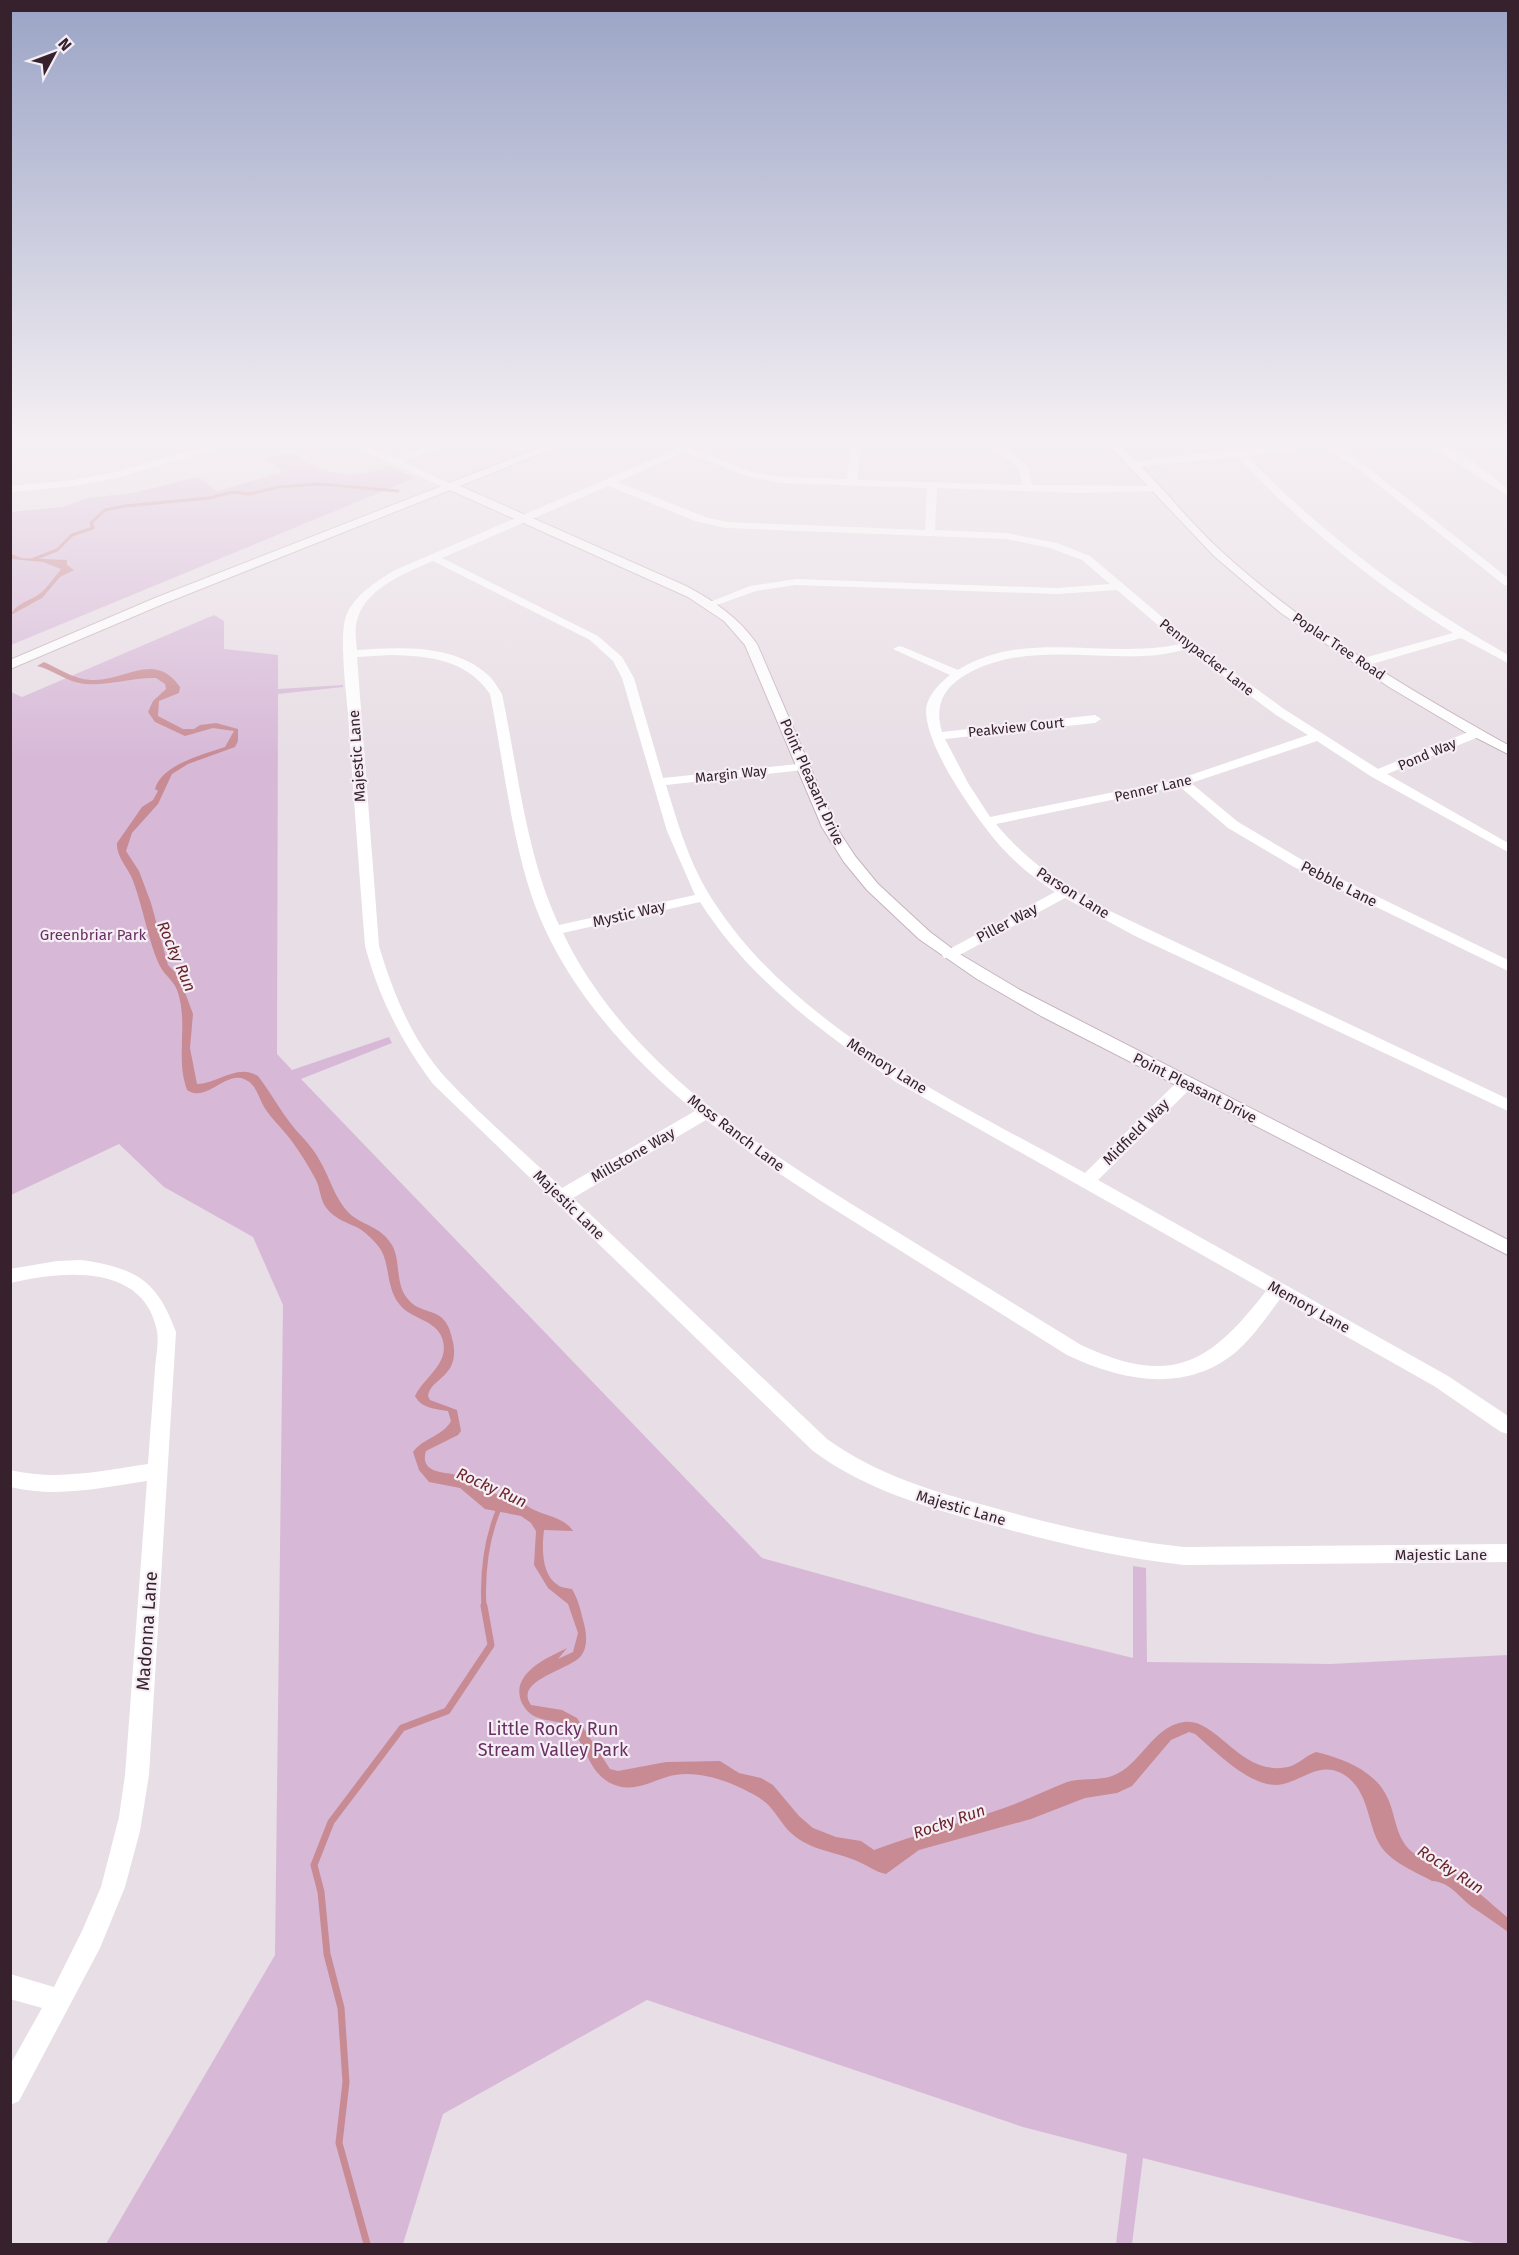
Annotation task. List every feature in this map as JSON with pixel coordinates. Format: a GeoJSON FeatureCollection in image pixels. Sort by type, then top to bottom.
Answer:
{"type":"FeatureCollection","features":[{"type":"Feature","properties":{"kind":"street"},"geometry":{"type":"LineString","coordinates":[[10,654],[139,600],[279,547]]}},
{"type":"Feature","properties":{"kind":"street"},"geometry":{"type":"LineString","coordinates":[[10,664],[291,547]]}},
{"type":"Feature","properties":{"kind":"street","name":"Majestic Lane"},"geometry":{"type":"LineString","coordinates":[[455,547],[390,577],[363,599],[351,621],[370,927],[381,981],[395,1016],[439,1080],[820,1445],[856,1471],[896,1489],[1062,1536],[1137,1552],[1184,1556],[1509,1553]]}},
{"type":"Feature","properties":{"kind":"street","name":"Point Pleasant Drive"},"geometry":{"type":"LineString","coordinates":[[586,547],[711,604],[732,620],[751,644],[829,827],[856,869],[897,913],[949,955],[1000,987],[1509,1248]]}},
{"type":"Feature","properties":{"kind":"street","name":"Pennypacker Lane"},"geometry":{"type":"LineString","coordinates":[[1059,547],[1086,558],[1189,645],[1250,692],[1316,737],[1509,848]]}},
{"type":"Feature","properties":{"kind":"street","name":"Poplar Tree Road"},"geometry":{"type":"LineString","coordinates":[[1213,547],[1267,596],[1361,663],[1509,750]]}},
{"type":"Feature","properties":{"kind":"street"},"geometry":{"type":"LineString","coordinates":[[1336,547],[1390,587],[1462,634],[1509,660]]}},
{"type":"Feature","properties":{"kind":"street"},"geometry":{"type":"LineString","coordinates":[[1464,547],[1509,583]]}},
{"type":"Feature","properties":{"kind":"street","name":"Memory Lane"},"geometry":{"type":"LineString","coordinates":[[432,557],[577,627],[611,652],[628,678],[682,853],[704,897],[752,959],[786,993],[825,1026],[902,1078],[1440,1381],[1509,1426]]}},
{"type":"Feature","properties":{"kind":"street"},"geometry":{"type":"LineString","coordinates":[[711,604],[754,588],[796,582],[1058,591],[1120,586]]}},
{"type":"Feature","properties":{"kind":"street"},"geometry":{"type":"LineString","coordinates":[[1361,663],[1462,634]]}},
{"type":"Feature","properties":{"kind":"street","name":"Parson Lane"},"geometry":{"type":"LineString","coordinates":[[1189,645],[1142,653],[1060,651],[1022,653],[992,659],[958,674],[944,686],[934,702],[931,721],[973,803],[986,822],[1023,861],[1066,892],[1133,928],[1509,1105]]}},
{"type":"Feature","properties":{"kind":"street"},"geometry":{"type":"LineString","coordinates":[[899,649],[958,674]]}},
{"type":"Feature","properties":{"kind":"street","name":"Moss Ranch Lane"},"geometry":{"type":"LineString","coordinates":[[352,654],[400,651],[440,657],[466,665],[489,682],[496,694],[531,869],[554,931],[579,975],[612,1019],[654,1066],[705,1113],[801,1181],[1074,1350],[1111,1367],[1144,1373],[1168,1372],[1205,1363],[1232,1346],[1278,1289]]}},
{"type":"Feature","properties":{"kind":"street","name":"Peakview Court"},"geometry":{"type":"LineString","coordinates":[[937,736],[1095,719]]}},
{"type":"Feature","properties":{"kind":"street","name":"Pond Way"},"geometry":{"type":"LineString","coordinates":[[1377,774],[1477,733]]}},
{"type":"Feature","properties":{"kind":"street","name":"Penner Lane"},"geometry":{"type":"LineString","coordinates":[[986,822],[1182,782],[1316,737]]}},
{"type":"Feature","properties":{"kind":"street","name":"Margin Way"},"geometry":{"type":"LineString","coordinates":[[660,782],[803,766]]}},
{"type":"Feature","properties":{"kind":"street","name":"Pebble Lane"},"geometry":{"type":"LineString","coordinates":[[1182,782],[1233,825],[1299,864],[1509,966]]}},
{"type":"Feature","properties":{"kind":"street","name":"Piller Way"},"geometry":{"type":"LineString","coordinates":[[949,955],[1066,892]]}},
{"type":"Feature","properties":{"kind":"street","name":"Mystic Way"},"geometry":{"type":"LineString","coordinates":[[554,931],[704,897]]}},
{"type":"Feature","properties":{"kind":"street","name":"Midfield Way"},"geometry":{"type":"LineString","coordinates":[[1086,1182],[1186,1083]]}},
{"type":"Feature","properties":{"kind":"street","name":"Millstone Way"},"geometry":{"type":"LineString","coordinates":[[560,1197],[705,1113]]}},
{"type":"Feature","properties":{"kind":"street","name":"Madonna Lane"},"geometry":{"type":"LineString","coordinates":[[10,1276],[43,1268],[89,1268],[125,1278],[153,1299],[164,1317],[167,1332],[139,1752],[131,1820],[123,1853],[103,1913],[10,2092]]}},
{"type":"Feature","properties":{"kind":"street"},"geometry":{"type":"LineString","coordinates":[[10,1478],[36,1484],[59,1485],[157,1471]]}},
{"type":"Feature","properties":{"kind":"street"},"geometry":{"type":"LineString","coordinates":[[10,1986],[59,2001]]}},
{"type":"Feature","properties":{"kind":"green space"},"geometry":{"type":"Polygon","coordinates":[[[11,547],[248,547],[11,645],[11,547]]]}},
{"type":"Feature","properties":{"kind":"green space","name":"Little Rocky Run Stream Valley Park"},"geometry":{"type":"Polygon","coordinates":[[[214,615],[224,621],[224,649],[278,655],[278,689],[343,685],[343,687],[278,694],[277,1054],[292,1070],[389,1037],[392,1043],[301,1079],[762,1558],[1036,1634],[1133,1658],[1133,1566],[1146,1568],[1147,1662],[1330,1664],[1508,1655],[1508,2244],[1478,2244],[1143,2158],[1132,2244],[1116,2244],[1127,2154],[1023,2127],[647,2000],[443,2114],[403,2244],[106,2244],[275,1955],[283,1305],[253,1237],[164,1187],[119,1144],[11,1195],[11,692],[22,697],[214,615]]]}},
{"type":"Feature","properties":{"kind":"shaded area"},"geometry":{"type":"Polygon","coordinates":[[[11,554],[22,558],[67,560],[67,565],[74,570],[60,577],[42,598],[11,615],[20,604],[43,591],[61,569],[43,562],[11,559],[11,554]]]}},
{"type":"Feature","properties":{"kind":"shaded area"},"geometry":{"type":"Polygon","coordinates":[[[44,662],[72,676],[91,680],[116,677],[138,670],[160,671],[170,676],[180,687],[179,693],[159,701],[158,716],[183,729],[194,729],[200,725],[216,723],[238,729],[238,741],[235,747],[188,764],[172,774],[158,804],[132,833],[126,851],[139,871],[151,903],[168,965],[179,976],[193,1014],[190,1048],[197,1084],[235,1073],[243,1072],[258,1076],[290,1123],[315,1152],[344,1207],[354,1217],[377,1230],[392,1245],[401,1286],[407,1298],[420,1308],[440,1316],[450,1329],[454,1354],[452,1363],[449,1370],[430,1390],[428,1396],[430,1400],[457,1410],[461,1431],[458,1435],[426,1451],[427,1464],[433,1470],[457,1475],[557,1519],[573,1531],[544,1530],[544,1560],[552,1580],[561,1587],[572,1589],[576,1596],[585,1628],[585,1648],[575,1661],[536,1682],[528,1696],[531,1705],[562,1710],[577,1718],[610,1769],[618,1771],[666,1762],[720,1761],[739,1773],[761,1778],[773,1785],[799,1816],[813,1828],[836,1837],[861,1841],[874,1850],[1004,1808],[1067,1782],[1112,1776],[1131,1764],[1163,1731],[1184,1722],[1196,1723],[1207,1728],[1243,1756],[1271,1768],[1288,1767],[1316,1752],[1335,1757],[1364,1771],[1380,1785],[1389,1800],[1398,1831],[1405,1845],[1419,1857],[1455,1874],[1478,1892],[1508,1918],[1508,1932],[1472,1907],[1449,1887],[1412,1871],[1387,1853],[1377,1839],[1358,1788],[1341,1773],[1332,1770],[1316,1771],[1284,1784],[1265,1784],[1243,1773],[1195,1734],[1189,1732],[1171,1740],[1132,1786],[1117,1793],[1085,1798],[1031,1819],[919,1850],[886,1874],[807,1844],[791,1833],[762,1800],[726,1782],[701,1775],[683,1774],[640,1786],[625,1787],[608,1782],[601,1776],[567,1725],[533,1716],[521,1701],[519,1691],[526,1675],[541,1662],[567,1648],[558,1659],[573,1652],[578,1633],[568,1604],[548,1588],[534,1565],[536,1531],[531,1523],[521,1516],[485,1509],[460,1488],[429,1482],[419,1470],[413,1452],[422,1443],[443,1430],[451,1421],[448,1411],[433,1409],[421,1403],[415,1396],[436,1369],[443,1355],[444,1347],[439,1332],[400,1305],[392,1292],[384,1256],[376,1243],[361,1230],[328,1210],[322,1200],[316,1180],[306,1163],[290,1138],[266,1110],[250,1082],[239,1078],[231,1079],[202,1093],[187,1090],[182,1065],[182,1015],[177,990],[156,958],[135,887],[120,856],[117,843],[142,807],[153,800],[158,791],[155,789],[166,773],[195,757],[225,747],[234,731],[213,728],[185,736],[155,722],[148,712],[153,701],[166,689],[165,684],[156,678],[85,684],[37,666],[44,662]]]}},
{"type":"Feature","properties":{"kind":"waterway"},"geometry":{"type":"LineString","coordinates":[[34,559],[60,547]]}},
{"type":"Feature","properties":{"kind":"waterway","name":"Rocky Run"},"geometry":{"type":"LineString","coordinates":[[484,1606],[486,1556],[491,1531],[500,1506]]}},
{"type":"Feature","properties":{"kind":"waterway"},"geometry":{"type":"LineString","coordinates":[[367,2244],[339,2143],[346,2082],[341,2008],[327,1954],[321,1892],[314,1865],[331,1822],[402,1728],[447,1711],[491,1645],[484,1606]]}},
{"type":"Feature","properties":{"kind":"park label","name":"Greenbriar Park"},"geometry":{"type":"Point","coordinates":[93,935]}}]}
